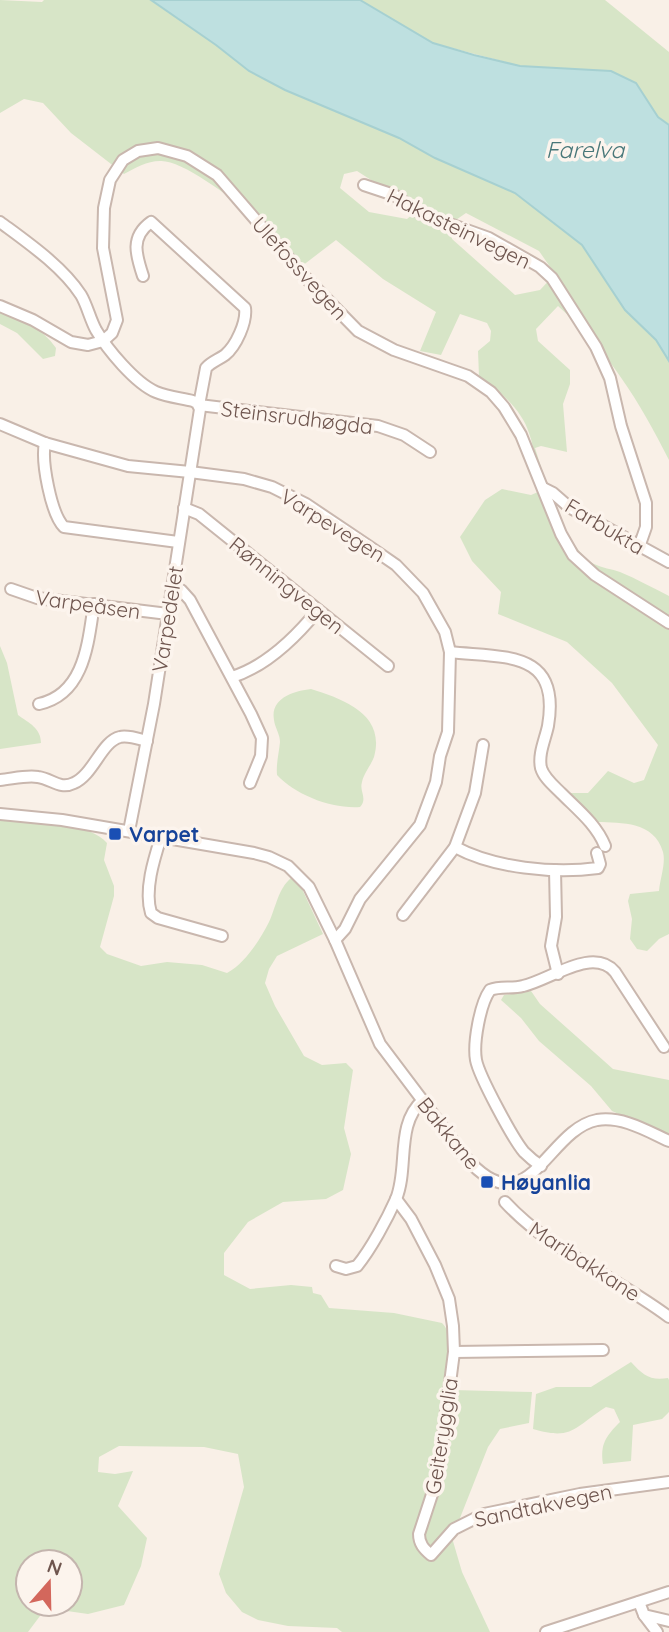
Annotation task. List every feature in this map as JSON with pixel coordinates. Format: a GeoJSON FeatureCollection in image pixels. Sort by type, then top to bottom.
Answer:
{"type":"FeatureCollection","features":[{"type":"Feature","properties":{"kind":"street","name":"Ulefossvegen"},"geometry":{"type":"LineString","coordinates":[[103,341],[112,333],[117,320],[103,248],[104,208],[110,180],[123,160],[138,151],[158,148],[197,160],[217,175],[305,278],[366,336],[394,350],[457,371],[476,380],[491,392],[521,435],[567,546],[580,562],[669,623]]}},
{"type":"Feature","properties":{"kind":"street","name":"Hakasteinvegen"},"geometry":{"type":"LineString","coordinates":[[364,185],[394,195],[422,214],[478,232],[540,267],[552,278],[596,346],[610,378],[621,426],[646,503],[646,527],[639,547]]}},
{"type":"Feature","properties":{"kind":"street"},"geometry":{"type":"LineString","coordinates":[[0,222],[45,258],[74,286],[103,341],[147,387],[199,405]]}},
{"type":"Feature","properties":{"kind":"street","name":"Varpedelet"},"geometry":{"type":"LineString","coordinates":[[129,831],[147,741],[207,366],[232,347],[244,320],[245,307],[151,222],[140,230],[136,239],[135,250],[143,276]]}},
{"type":"Feature","properties":{"kind":"street"},"geometry":{"type":"LineString","coordinates":[[0,306],[26,316],[71,342],[88,345],[103,341]]}},
{"type":"Feature","properties":{"kind":"street","name":"Steinsrudhøgda"},"geometry":{"type":"LineString","coordinates":[[199,405],[378,426],[404,435],[430,453]]}},
{"type":"Feature","properties":{"kind":"street","name":"Varpevegen"},"geometry":{"type":"LineString","coordinates":[[0,424],[45,443],[131,467],[190,471],[244,479],[279,489],[319,512],[396,565],[423,593],[442,625],[450,652],[446,741],[441,751],[434,792],[424,817],[360,899],[345,929],[335,940]]}},
{"type":"Feature","properties":{"kind":"street"},"geometry":{"type":"LineString","coordinates":[[45,443],[44,454],[55,515],[64,527],[178,542]]}},
{"type":"Feature","properties":{"kind":"street","name":"Farbukta"},"geometry":{"type":"LineString","coordinates":[[542,488],[550,490],[569,507],[669,562]]}},
{"type":"Feature","properties":{"kind":"street","name":"Rønningvegen"},"geometry":{"type":"LineString","coordinates":[[184,508],[199,514],[388,666]]}},
{"type":"Feature","properties":{"kind":"street"},"geometry":{"type":"LineString","coordinates":[[172,585],[190,600],[262,738],[261,756],[250,783]]}},
{"type":"Feature","properties":{"kind":"street","name":"Varpeåsen"},"geometry":{"type":"LineString","coordinates":[[10,589],[37,597],[168,614]]}},
{"type":"Feature","properties":{"kind":"street"},"geometry":{"type":"LineString","coordinates":[[39,704],[61,695],[82,666],[87,653],[94,604]]}},
{"type":"Feature","properties":{"kind":"street"},"geometry":{"type":"LineString","coordinates":[[232,677],[257,667],[300,630],[318,610]]}},
{"type":"Feature","properties":{"kind":"street"},"geometry":{"type":"LineString","coordinates":[[450,652],[513,659],[530,665],[541,673],[548,688],[549,713],[541,767],[547,778],[594,826],[601,850],[598,868],[555,870],[480,859],[455,847]]}},
{"type":"Feature","properties":{"kind":"street"},"geometry":{"type":"LineString","coordinates":[[0,780],[32,776],[44,778],[55,785],[72,785],[86,774],[115,739],[124,736],[147,741]]}},
{"type":"Feature","properties":{"kind":"street"},"geometry":{"type":"LineString","coordinates":[[403,915],[455,847],[476,791],[483,746]]}},
{"type":"Feature","properties":{"kind":"street","name":"Bakkane"},"geometry":{"type":"LineString","coordinates":[[0,814],[40,817],[263,855],[288,866],[314,894],[380,1044],[466,1158],[485,1175],[499,1181],[515,1182],[527,1178],[573,1131],[595,1121],[626,1123],[669,1141]]}},
{"type":"Feature","properties":{"kind":"street"},"geometry":{"type":"LineString","coordinates":[[161,837],[151,880],[151,913],[170,922],[222,936]]}},
{"type":"Feature","properties":{"kind":"street"},"geometry":{"type":"LineString","coordinates":[[555,870],[556,917],[551,946],[558,974]]}},
{"type":"Feature","properties":{"kind":"street"},"geometry":{"type":"LineString","coordinates":[[541,1166],[523,1151],[515,1139],[479,1069],[475,1045],[485,1000],[490,990],[523,986],[589,961],[599,961],[608,965],[664,1047]]}},
{"type":"Feature","properties":{"kind":"street"},"geometry":{"type":"LineString","coordinates":[[336,1266],[350,1269],[359,1264],[396,1199],[409,1119],[423,1100]]}},
{"type":"Feature","properties":{"kind":"street","name":"Geiterygglia"},"geometry":{"type":"LineString","coordinates":[[396,1199],[411,1219],[436,1265],[449,1299],[453,1325],[454,1352],[436,1485],[419,1534],[420,1543],[432,1555]]}},
{"type":"Feature","properties":{"kind":"street","name":"Maribakkane"},"geometry":{"type":"LineString","coordinates":[[505,1202],[552,1242],[669,1317]]}},
{"type":"Feature","properties":{"kind":"street","name":"Geiterygglia"},"geometry":{"type":"LineString","coordinates":[[454,1352],[603,1350]]}},
{"type":"Feature","properties":{"kind":"street","name":"Sandtakvegen"},"geometry":{"type":"LineString","coordinates":[[432,1555],[454,1529],[484,1514],[580,1494],[669,1482]]}},
{"type":"Feature","properties":{"kind":"street"},"geometry":{"type":"LineString","coordinates":[[546,1632],[669,1592]]}},
{"type":"Feature","properties":{"kind":"street"},"geometry":{"type":"LineString","coordinates":[[639,1602],[656,1632]]}},
{"type":"Feature","properties":{"kind":"street"},"geometry":{"type":"LineString","coordinates":[[644,1615],[669,1620]]}},
{"type":"Feature","properties":{"kind":"green space"},"geometry":{"type":"Polygon","coordinates":[[[0,0],[151,0],[249,71],[285,90],[399,138],[436,158],[515,193],[582,245],[625,310],[656,340],[669,361],[669,460],[621,377],[592,340],[558,306],[536,329],[538,341],[570,370],[570,384],[563,404],[567,452],[541,446],[535,448],[557,511],[583,555],[600,567],[620,572],[669,596],[669,934],[659,939],[647,951],[637,949],[630,939],[630,894],[659,891],[664,861],[659,842],[645,829],[636,826],[597,822],[569,793],[588,793],[608,771],[634,783],[644,780],[658,745],[612,683],[567,642],[498,614],[501,592],[472,561],[460,537],[485,500],[502,489],[531,495],[538,492],[533,447],[526,425],[509,401],[479,376],[478,351],[490,341],[491,331],[487,323],[460,314],[441,355],[420,351],[436,312],[383,279],[336,240],[302,266],[281,240],[264,225],[236,202],[186,169],[172,163],[155,161],[124,174],[71,133],[43,103],[24,99],[0,113],[0,0]],[[357,171],[344,174],[340,188],[369,212],[407,219],[418,210],[357,171]],[[466,213],[450,224],[452,239],[515,295],[540,290],[555,274],[539,251],[466,213]]]}},
{"type":"Feature","properties":{"kind":"green space"},"geometry":{"type":"Polygon","coordinates":[[[360,0],[605,0],[669,52],[669,125],[658,117],[636,83],[567,70],[520,66],[433,43],[360,0]]]}},
{"type":"Feature","properties":{"kind":"green space"},"geometry":{"type":"Polygon","coordinates":[[[0,310],[38,330],[56,348],[55,356],[43,359],[17,333],[0,324],[0,310]]]}},
{"type":"Feature","properties":{"kind":"green space"},"geometry":{"type":"Polygon","coordinates":[[[0,646],[7,663],[18,715],[37,730],[41,743],[0,749],[0,646]]]}},
{"type":"Feature","properties":{"kind":"green space"},"geometry":{"type":"Polygon","coordinates":[[[311,689],[336,698],[359,711],[368,719],[374,730],[374,757],[362,782],[363,801],[360,807],[337,806],[315,799],[294,789],[277,775],[280,742],[274,720],[276,706],[291,694],[311,689]]]}},
{"type":"Feature","properties":{"kind":"green space"},"geometry":{"type":"Polygon","coordinates":[[[0,820],[41,821],[72,826],[86,830],[107,843],[104,860],[114,886],[114,896],[100,947],[107,954],[141,966],[167,962],[202,965],[227,973],[246,957],[257,943],[287,882],[291,878],[302,889],[323,934],[277,956],[265,983],[304,1056],[322,1065],[346,1063],[353,1070],[344,1128],[351,1154],[343,1190],[326,1199],[283,1202],[248,1222],[224,1253],[224,1275],[250,1289],[291,1285],[312,1287],[313,1293],[321,1295],[329,1308],[394,1313],[442,1323],[449,1342],[444,1379],[453,1390],[532,1392],[529,1423],[500,1429],[488,1447],[460,1518],[450,1531],[462,1572],[490,1632],[342,1632],[337,1628],[288,1626],[258,1620],[242,1612],[226,1593],[219,1574],[244,1487],[238,1454],[204,1447],[119,1446],[99,1457],[98,1472],[115,1474],[133,1471],[118,1506],[147,1538],[141,1566],[124,1605],[84,1613],[84,1548],[14,1548],[14,1618],[38,1618],[28,1632],[0,1632],[0,820]]]}},
{"type":"Feature","properties":{"kind":"green space"},"geometry":{"type":"Polygon","coordinates":[[[531,991],[540,1004],[613,1069],[669,1080],[669,1137],[612,1111],[591,1086],[539,1041],[521,1018],[501,1000],[504,995],[531,991]]]}},
{"type":"Feature","properties":{"kind":"green space"},"geometry":{"type":"Polygon","coordinates":[[[631,1362],[647,1376],[656,1379],[668,1378],[669,1412],[662,1419],[633,1425],[631,1461],[603,1464],[602,1451],[605,1441],[620,1422],[614,1409],[606,1407],[565,1433],[533,1429],[536,1394],[556,1387],[591,1387],[631,1362]]]}},
{"type":"Feature","properties":{"kind":"water","name":"Farelva"},"geometry":{"type":"Polygon","coordinates":[[[151,0],[360,0],[433,43],[520,66],[611,71],[636,83],[658,117],[669,125],[669,361],[656,340],[625,310],[582,245],[515,193],[435,158],[399,138],[285,90],[249,71],[151,0]]]}},
{"type":"Feature","properties":{"kind":"place","name":"Varpet"},"geometry":{"type":"Point","coordinates":[115,834]}},
{"type":"Feature","properties":{"kind":"place","name":"Høyanlia"},"geometry":{"type":"Point","coordinates":[487,1182]}}]}
